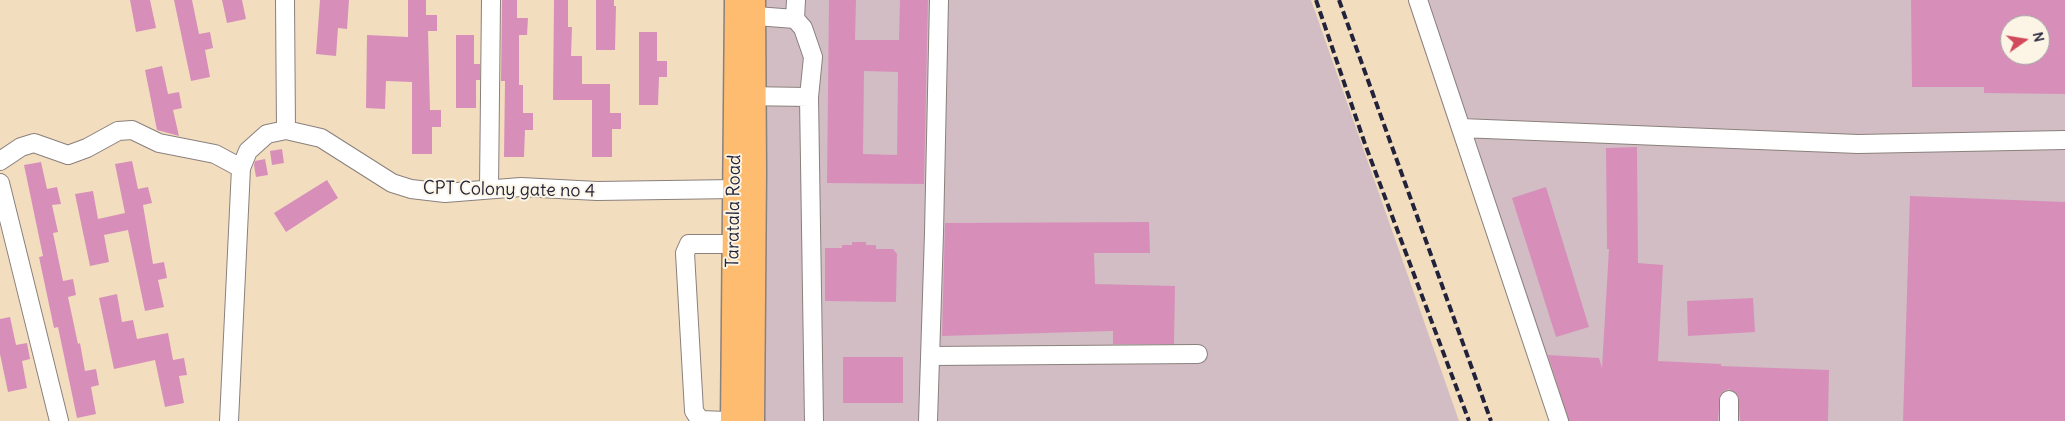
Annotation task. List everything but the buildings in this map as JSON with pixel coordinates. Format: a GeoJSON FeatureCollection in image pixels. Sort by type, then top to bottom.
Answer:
{"type":"FeatureCollection","features":[{"type":"Feature","properties":{"kind":"main road"},"geometry":{"type":"LineString","coordinates":[[745,8],[745,96],[753,421]]}},
{"type":"Feature","properties":{"kind":"main road","name":"Taratala Road"},"geometry":{"type":"LineString","coordinates":[[732,421],[735,189],[745,96]]}},
{"type":"Feature","properties":{"kind":"street"},"geometry":{"type":"LineString","coordinates":[[229,421],[241,168],[248,151],[267,134],[286,130],[286,0]]}},
{"type":"Feature","properties":{"kind":"street"},"geometry":{"type":"LineString","coordinates":[[489,190],[491,0]]}},
{"type":"Feature","properties":{"kind":"street"},"geometry":{"type":"LineString","coordinates":[[795,19],[796,0]]}},
{"type":"Feature","properties":{"kind":"street"},"geometry":{"type":"LineString","coordinates":[[928,421],[939,0]]}},
{"type":"Feature","properties":{"kind":"street"},"geometry":{"type":"LineString","coordinates":[[1418,0],[1559,421]]}},
{"type":"Feature","properties":{"kind":"street"},"geometry":{"type":"LineString","coordinates":[[745,8],[795,19],[803,28],[813,57],[809,98],[814,421]]}},
{"type":"Feature","properties":{"kind":"street"},"geometry":{"type":"LineString","coordinates":[[745,96],[809,98]]}},
{"type":"Feature","properties":{"kind":"street"},"geometry":{"type":"LineString","coordinates":[[1461,128],[1858,144],[2065,140]]}},
{"type":"Feature","properties":{"kind":"street"},"geometry":{"type":"LineString","coordinates":[[0,161],[21,147],[34,143],[68,155],[87,148],[118,131],[132,130],[172,147],[190,148],[215,154],[241,168]]}},
{"type":"Feature","properties":{"kind":"street","name":"CPT Colony gate no 4"},"geometry":{"type":"LineString","coordinates":[[286,130],[321,138],[392,182],[411,189],[445,192],[521,187],[597,192],[735,189]]}},
{"type":"Feature","properties":{"kind":"street"},"geometry":{"type":"LineString","coordinates":[[0,183],[59,421]]}},
{"type":"Feature","properties":{"kind":"street"},"geometry":{"type":"LineString","coordinates":[[727,421],[700,420],[694,411],[685,253],[689,244],[734,244]]}},
{"type":"Feature","properties":{"kind":"street"},"geometry":{"type":"LineString","coordinates":[[930,356],[1198,354]]}},
{"type":"Feature","properties":{"kind":"street"},"geometry":{"type":"LineString","coordinates":[[1729,400],[1729,421]]}},
{"type":"Feature","properties":{"kind":"shaded area"},"geometry":{"type":"Polygon","coordinates":[[[760,0],[1311,0],[1459,421],[760,421],[760,0]]]}},
{"type":"Feature","properties":{"kind":"shaded area"},"geometry":{"type":"Polygon","coordinates":[[[1425,0],[2065,0],[2065,421],[1568,421],[1471,127],[1425,0]]]}},
{"type":"Feature","properties":{"kind":"railway"},"geometry":{"type":"LineString","coordinates":[[1316,0],[1365,144],[1469,421]]}},
{"type":"Feature","properties":{"kind":"railway"},"geometry":{"type":"LineString","coordinates":[[1339,0],[1491,421]]}}]}
